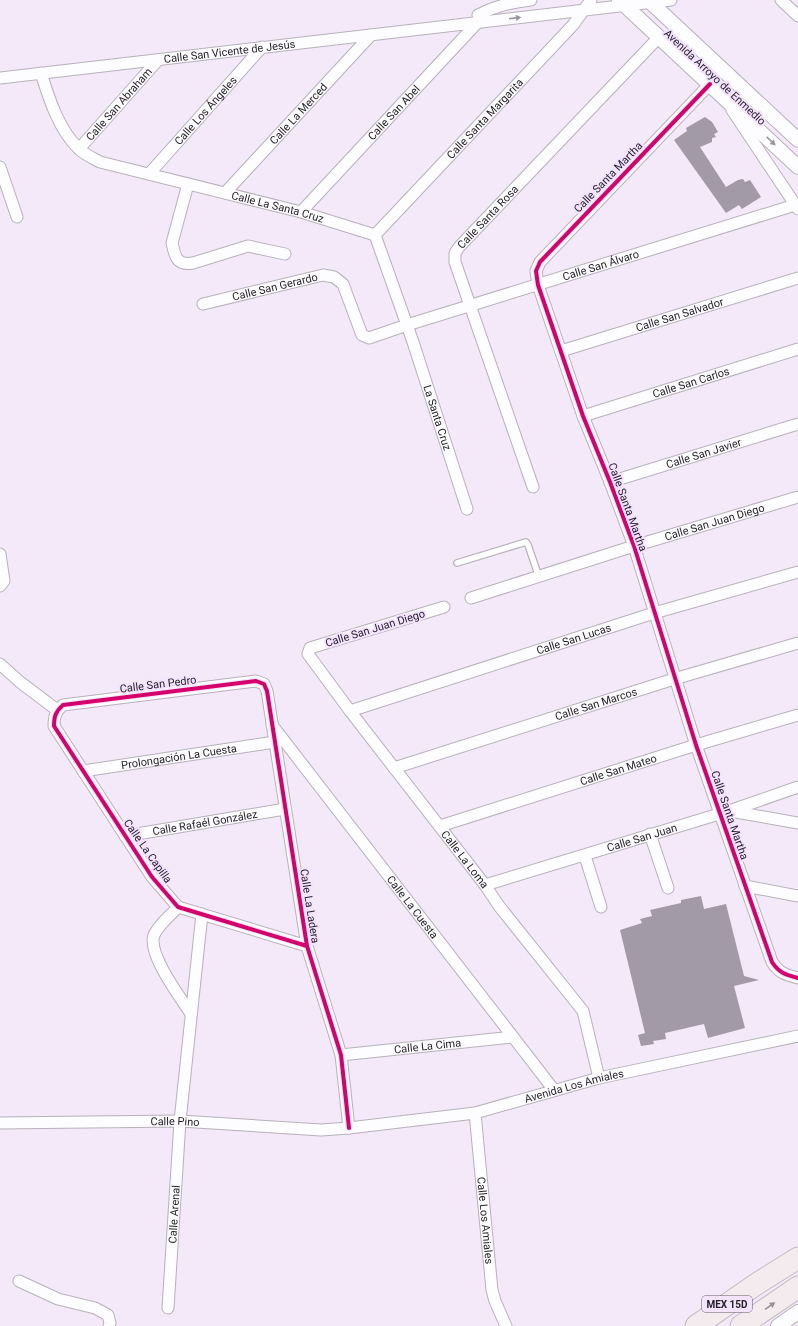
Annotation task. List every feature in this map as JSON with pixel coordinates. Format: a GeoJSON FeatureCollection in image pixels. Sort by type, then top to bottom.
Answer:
{"type":"FeatureCollection","features":[{"type":"Feature","properties":{"kind":"highway"},"geometry":{"type":"LineString","coordinates":[[758,1283],[774,1264],[798,1248]]}},
{"type":"Feature","properties":{"kind":"highway","name":"MEX 15D"},"geometry":{"type":"LineString","coordinates":[[696,1326],[758,1283],[798,1258]]}},
{"type":"Feature","properties":{"kind":"highway","name":"MEX 15D"},"geometry":{"type":"LineString","coordinates":[[742,1326],[798,1287]]}},
{"type":"Feature","properties":{"kind":"street","name":"Calle San Vicente de Jesús"},"geometry":{"type":"LineString","coordinates":[[460,25],[485,12],[510,2],[531,0]]}},
{"type":"Feature","properties":{"kind":"street","name":"Calle Santa Margarita"},"geometry":{"type":"LineString","coordinates":[[375,235],[573,25],[591,0]]}},
{"type":"Feature","properties":{"kind":"street","name":"Calle San Vicente de Jesús"},"geometry":{"type":"LineString","coordinates":[[0,78],[477,23],[584,10],[622,3],[671,0]]}},
{"type":"Feature","properties":{"kind":"street"},"geometry":{"type":"LineString","coordinates":[[781,0],[798,16]]}},
{"type":"Feature","properties":{"kind":"street","name":"Avenida Arroyo de Enmedio"},"geometry":{"type":"LineString","coordinates":[[649,1],[798,140]]}},
{"type":"Feature","properties":{"kind":"street","name":"Avenida Arroyo de Enmedio"},"geometry":{"type":"LineString","coordinates":[[622,3],[798,167]]}},
{"type":"Feature","properties":{"kind":"street","name":"Calle San Abel"},"geometry":{"type":"LineString","coordinates":[[301,212],[477,23],[485,12]]}},
{"type":"Feature","properties":{"kind":"street","name":"Calle La Merced"},"geometry":{"type":"LineString","coordinates":[[225,193],[371,35]]}},
{"type":"Feature","properties":{"kind":"street","name":"Calle Santa Rosa"},"geometry":{"type":"LineString","coordinates":[[534,487],[455,262],[455,253],[459,247],[659,37]]}},
{"type":"Feature","properties":{"kind":"street","name":"Calle Los Ángeles"},"geometry":{"type":"LineString","coordinates":[[149,174],[262,47]]}},
{"type":"Feature","properties":{"kind":"street","name":"Calle San Abraham"},"geometry":{"type":"LineString","coordinates":[[83,152],[158,60]]}},
{"type":"Feature","properties":{"kind":"street"},"geometry":{"type":"LineString","coordinates":[[41,73],[48,97],[63,129],[83,152]]}},
{"type":"Feature","properties":{"kind":"street","name":"Calle Santa Martha"},"geometry":{"type":"LineString","coordinates":[[710,84],[540,262],[536,271],[538,285],[583,416],[634,546],[674,679],[696,745],[724,812],[745,886],[772,962],[777,969],[784,974],[798,978]]}},
{"type":"Feature","properties":{"kind":"street"},"geometry":{"type":"LineString","coordinates":[[723,96],[796,207]]}},
{"type":"Feature","properties":{"kind":"street","name":"Calle La Santa Cruz"},"geometry":{"type":"LineString","coordinates":[[83,152],[100,162],[301,212],[375,235]]}},
{"type":"Feature","properties":{"kind":"street"},"geometry":{"type":"LineString","coordinates":[[0,167],[18,217]]}},
{"type":"Feature","properties":{"kind":"street"},"geometry":{"type":"LineString","coordinates":[[188,184],[172,243],[174,253],[178,260],[185,265],[248,246],[285,254]]}},
{"type":"Feature","properties":{"kind":"street","name":"Calle San Álvaro"},"geometry":{"type":"LineString","coordinates":[[360,331],[362,335],[369,338],[471,305],[796,207]]}},
{"type":"Feature","properties":{"kind":"street"},"geometry":{"type":"LineString","coordinates":[[375,235],[407,325]]}},
{"type":"Feature","properties":{"kind":"street","name":"Calle San Gerardo"},"geometry":{"type":"LineString","coordinates":[[203,304],[323,275],[334,277],[343,284],[360,331]]}},
{"type":"Feature","properties":{"kind":"street","name":"Calle San Salvador"},"geometry":{"type":"LineString","coordinates":[[561,351],[798,278]]}},
{"type":"Feature","properties":{"kind":"street","name":"La Santa Cruz"},"geometry":{"type":"LineString","coordinates":[[407,325],[467,509]]}},
{"type":"Feature","properties":{"kind":"street","name":"Calle San Carlos"},"geometry":{"type":"LineString","coordinates":[[583,416],[798,349]]}},
{"type":"Feature","properties":{"kind":"street","name":"Calle San Javier"},"geometry":{"type":"LineString","coordinates":[[610,482],[798,424]]}},
{"type":"Feature","properties":{"kind":"street","name":"Calle San Juan Diego"},"geometry":{"type":"LineString","coordinates":[[470,598],[634,546],[798,497]]}},
{"type":"Feature","properties":{"kind":"street"},"geometry":{"type":"LineString","coordinates":[[0,554],[4,581],[0,586]]}},
{"type":"Feature","properties":{"kind":"street","name":"Calle San Lucas"},"geometry":{"type":"LineString","coordinates":[[350,711],[654,613],[798,572]]}},
{"type":"Feature","properties":{"kind":"street","name":"Calle San Juan Diego"},"geometry":{"type":"LineString","coordinates":[[308,651],[310,648],[444,607]]}},
{"type":"Feature","properties":{"kind":"street","name":"Calle San Marcos"},"geometry":{"type":"LineString","coordinates":[[394,768],[674,679],[798,643]]}},
{"type":"Feature","properties":{"kind":"street","name":"Calle La Loma"},"geometry":{"type":"LineString","coordinates":[[308,651],[308,654],[350,711],[440,826],[499,906],[583,1011],[599,1078]]}},
{"type":"Feature","properties":{"kind":"street"},"geometry":{"type":"LineString","coordinates":[[0,664],[20,682],[57,710]]}},
{"type":"Feature","properties":{"kind":"street","name":"Calle San Pedro"},"geometry":{"type":"LineString","coordinates":[[57,710],[63,705],[256,681],[264,684]]}},
{"type":"Feature","properties":{"kind":"street","name":"Calle La Ladera"},"geometry":{"type":"LineString","coordinates":[[264,684],[267,691],[307,946],[341,1055],[349,1128]]}},
{"type":"Feature","properties":{"kind":"street","name":"Calle La Capilla"},"geometry":{"type":"LineString","coordinates":[[57,710],[54,718],[54,726],[152,877],[178,907]]}},
{"type":"Feature","properties":{"kind":"street","name":"Calle San Mateo"},"geometry":{"type":"LineString","coordinates":[[440,826],[696,745],[798,715]]}},
{"type":"Feature","properties":{"kind":"street","name":"Calle La Cuesta"},"geometry":{"type":"LineString","coordinates":[[272,724],[554,1090]]}},
{"type":"Feature","properties":{"kind":"street","name":"Prolongación La Cuesta"},"geometry":{"type":"LineString","coordinates":[[83,771],[274,742]]}},
{"type":"Feature","properties":{"kind":"street","name":"Calle San Juan"},"geometry":{"type":"LineString","coordinates":[[485,885],[585,856],[798,787]]}},
{"type":"Feature","properties":{"kind":"street","name":"Calle Rafaél González"},"geometry":{"type":"LineString","coordinates":[[125,836],[285,809]]}},
{"type":"Feature","properties":{"kind":"street"},"geometry":{"type":"LineString","coordinates":[[724,812],[798,824]]}},
{"type":"Feature","properties":{"kind":"street"},"geometry":{"type":"LineString","coordinates":[[650,834],[668,888]]}},
{"type":"Feature","properties":{"kind":"street"},"geometry":{"type":"LineString","coordinates":[[585,856],[601,907]]}},
{"type":"Feature","properties":{"kind":"street"},"geometry":{"type":"LineString","coordinates":[[745,886],[798,896]]}},
{"type":"Feature","properties":{"kind":"street"},"geometry":{"type":"LineString","coordinates":[[191,1014],[160,965],[155,950],[153,937],[158,929],[178,907],[307,946]]}},
{"type":"Feature","properties":{"kind":"street","name":"Calle Arenal"},"geometry":{"type":"LineString","coordinates":[[168,1308],[180,1121],[202,914]]}},
{"type":"Feature","properties":{"kind":"street","name":"Avenida Los Amiales"},"geometry":{"type":"LineString","coordinates":[[349,1128],[475,1113],[599,1078],[798,1036]]}},
{"type":"Feature","properties":{"kind":"street","name":"Calle La Cima"},"geometry":{"type":"LineString","coordinates":[[341,1055],[513,1037]]}},
{"type":"Feature","properties":{"kind":"street","name":"Calle Los Amiales"},"geometry":{"type":"LineString","coordinates":[[475,1113],[492,1290],[506,1326]]}},
{"type":"Feature","properties":{"kind":"street","name":"Calle Pino"},"geometry":{"type":"LineString","coordinates":[[0,1122],[180,1121],[321,1130],[349,1128]]}},
{"type":"Feature","properties":{"kind":"street"},"geometry":{"type":"LineString","coordinates":[[19,1281],[58,1299],[95,1308],[108,1315],[110,1323],[109,1326]]}},
{"type":"Feature","properties":{"kind":"street"},"geometry":{"type":"LineString","coordinates":[[778,1326],[798,1312]]}},
{"type":"Feature","properties":{"kind":"street"},"geometry":{"type":"LineString","coordinates":[[789,1326],[798,1320]]}},
{"type":"Feature","properties":{"kind":"lane"},"geometry":{"type":"LineString","coordinates":[[457,563],[526,542],[539,577]]}},
{"type":"Feature","properties":{"kind":"building"},"geometry":{"type":"Polygon","coordinates":[[[705,117],[712,122],[718,132],[714,134],[716,137],[712,138],[712,142],[700,147],[726,187],[738,180],[743,179],[745,182],[750,180],[761,197],[742,209],[739,205],[726,213],[674,140],[687,131],[686,128],[705,117]]]}},
{"type":"Feature","properties":{"kind":"building"},"geometry":{"type":"Polygon","coordinates":[[[701,896],[704,909],[726,904],[744,976],[759,980],[734,986],[745,1028],[708,1038],[704,1024],[665,1033],[666,1039],[653,1041],[654,1044],[641,1046],[638,1035],[645,1033],[620,930],[642,923],[640,919],[652,916],[650,910],[681,903],[681,900],[701,896]]]}},
{"type":"Feature","properties":{"kind":"cycle path"},"geometry":{"type":"LineString","coordinates":[[710,84],[540,262],[536,271],[538,285],[583,416],[634,546],[696,745],[772,962],[777,969],[783,973],[798,978]]}},
{"type":"Feature","properties":{"kind":"cycle path"},"geometry":{"type":"LineString","coordinates":[[307,946],[178,907],[152,877],[54,726],[54,719],[61,707],[63,705],[256,681],[264,684],[267,691],[307,946],[341,1055],[349,1128]]}}]}
